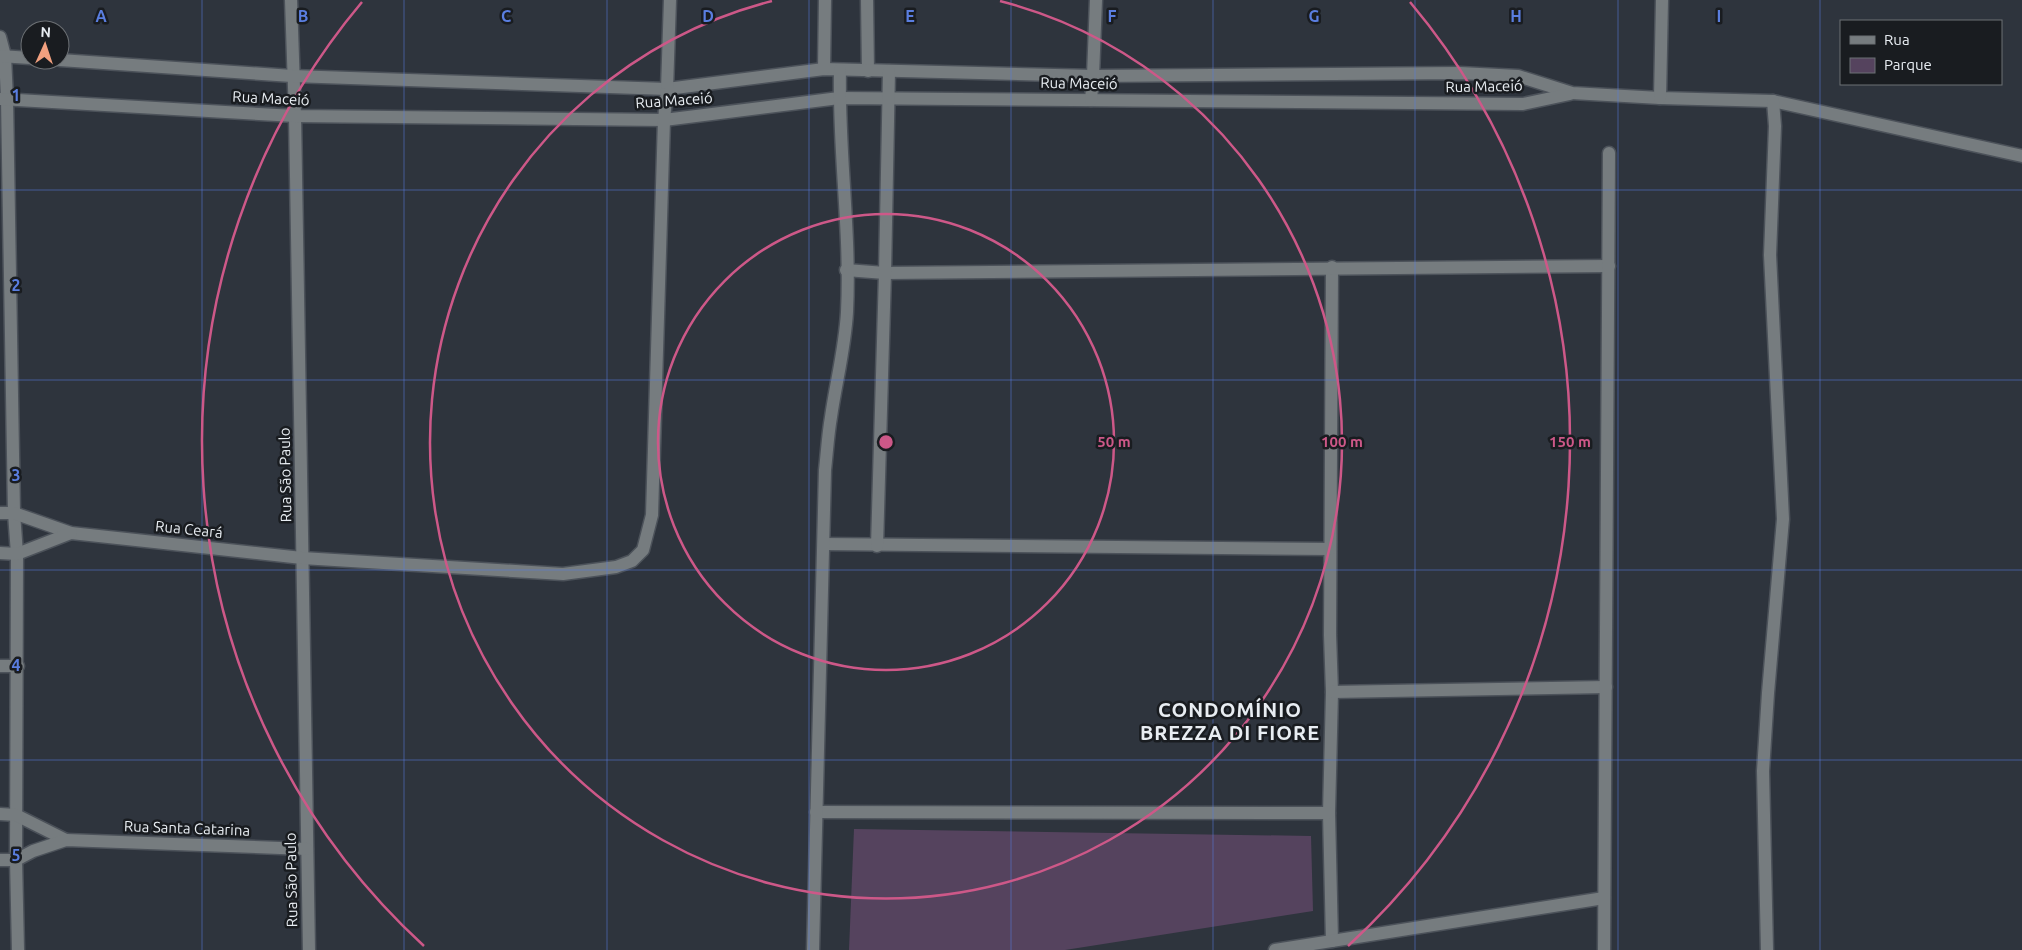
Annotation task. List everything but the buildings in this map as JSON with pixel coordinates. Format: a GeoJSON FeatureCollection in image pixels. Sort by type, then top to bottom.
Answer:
{"type":"FeatureCollection","features":[{"type":"Feature","properties":{"kind":"street","name":"Rua São Paulo"},"geometry":{"type":"LineString","coordinates":[[291,0],[292,76],[295,116],[309,950]]}},
{"type":"Feature","properties":{"kind":"street","name":"Rua Ceará"},"geometry":{"type":"LineString","coordinates":[[0,513],[14,513],[71,533],[302,558],[563,574],[616,567],[632,562],[643,550],[652,514],[664,120],[670,0]]}},
{"type":"Feature","properties":{"kind":"street"},"geometry":{"type":"LineString","coordinates":[[824,69],[825,0]]}},
{"type":"Feature","properties":{"kind":"street"},"geometry":{"type":"LineString","coordinates":[[867,0],[868,71]]}},
{"type":"Feature","properties":{"kind":"street"},"geometry":{"type":"LineString","coordinates":[[1090,100],[1093,76],[1096,0]]}},
{"type":"Feature","properties":{"kind":"street"},"geometry":{"type":"LineString","coordinates":[[1660,98],[1662,0]]}},
{"type":"Feature","properties":{"kind":"street"},"geometry":{"type":"LineString","coordinates":[[0,37],[14,513],[17,554],[16,860],[18,950]]}},
{"type":"Feature","properties":{"kind":"street"},"geometry":{"type":"LineString","coordinates":[[2,56],[20,57]]}},
{"type":"Feature","properties":{"kind":"street","name":"Rua Maceió"},"geometry":{"type":"LineString","coordinates":[[70,61],[292,76],[667,89],[824,69],[1093,76],[1460,73],[1518,76],[1572,93]]}},
{"type":"Feature","properties":{"kind":"street"},"geometry":{"type":"LineString","coordinates":[[812,950],[825,470],[831,416],[840,369],[846,321],[846,194],[839,98],[840,70]]}},
{"type":"Feature","properties":{"kind":"street"},"geometry":{"type":"LineString","coordinates":[[877,546],[885,273],[888,71]]}},
{"type":"Feature","properties":{"kind":"street","name":"Rua Maceió"},"geometry":{"type":"LineString","coordinates":[[3,99],[295,116],[664,120],[839,98],[1522,104],[1572,93]]}},
{"type":"Feature","properties":{"kind":"street"},"geometry":{"type":"LineString","coordinates":[[1572,93],[1773,101],[2022,156]]}},
{"type":"Feature","properties":{"kind":"street"},"geometry":{"type":"LineString","coordinates":[[1767,950],[1763,771],[1783,519],[1770,255],[1772,162],[1776,126],[1773,101]]}},
{"type":"Feature","properties":{"kind":"street"},"geometry":{"type":"LineString","coordinates":[[1604,950],[1609,153]]}},
{"type":"Feature","properties":{"kind":"street"},"geometry":{"type":"LineString","coordinates":[[846,270],[885,273],[1332,267],[1609,266]]}},
{"type":"Feature","properties":{"kind":"street"},"geometry":{"type":"LineString","coordinates":[[1332,267],[1330,549],[1332,692],[1328,813],[1332,941]]}},
{"type":"Feature","properties":{"kind":"street","name":"Rua Ceará"},"geometry":{"type":"LineString","coordinates":[[0,553],[17,554],[71,533]]}},
{"type":"Feature","properties":{"kind":"street"},"geometry":{"type":"LineString","coordinates":[[824,544],[1330,549]]}},
{"type":"Feature","properties":{"kind":"street"},"geometry":{"type":"LineString","coordinates":[[0,666],[18,666]]}},
{"type":"Feature","properties":{"kind":"street"},"geometry":{"type":"LineString","coordinates":[[1332,692],[1606,687]]}},
{"type":"Feature","properties":{"kind":"street"},"geometry":{"type":"LineString","coordinates":[[816,812],[1328,813]]}},
{"type":"Feature","properties":{"kind":"street","name":"Rua Santa Catarina"},"geometry":{"type":"LineString","coordinates":[[0,814],[16,814],[66,840]]}},
{"type":"Feature","properties":{"kind":"street","name":"Rua Santa Catarina"},"geometry":{"type":"LineString","coordinates":[[0,860],[16,860],[33,851],[66,840],[307,849]]}},
{"type":"Feature","properties":{"kind":"street"},"geometry":{"type":"LineString","coordinates":[[1275,950],[1604,898]]}},
{"type":"Feature","properties":{"kind":"green space"},"geometry":{"type":"Polygon","coordinates":[[[854,829],[1311,836],[1313,911],[1065,950],[849,950],[854,829]]]}},
{"type":"Feature","properties":{"kind":"district","name":"CONDOMÍNIO BREZZA DI FIORE"},"geometry":{"type":"Point","coordinates":[1230,720]}}]}
